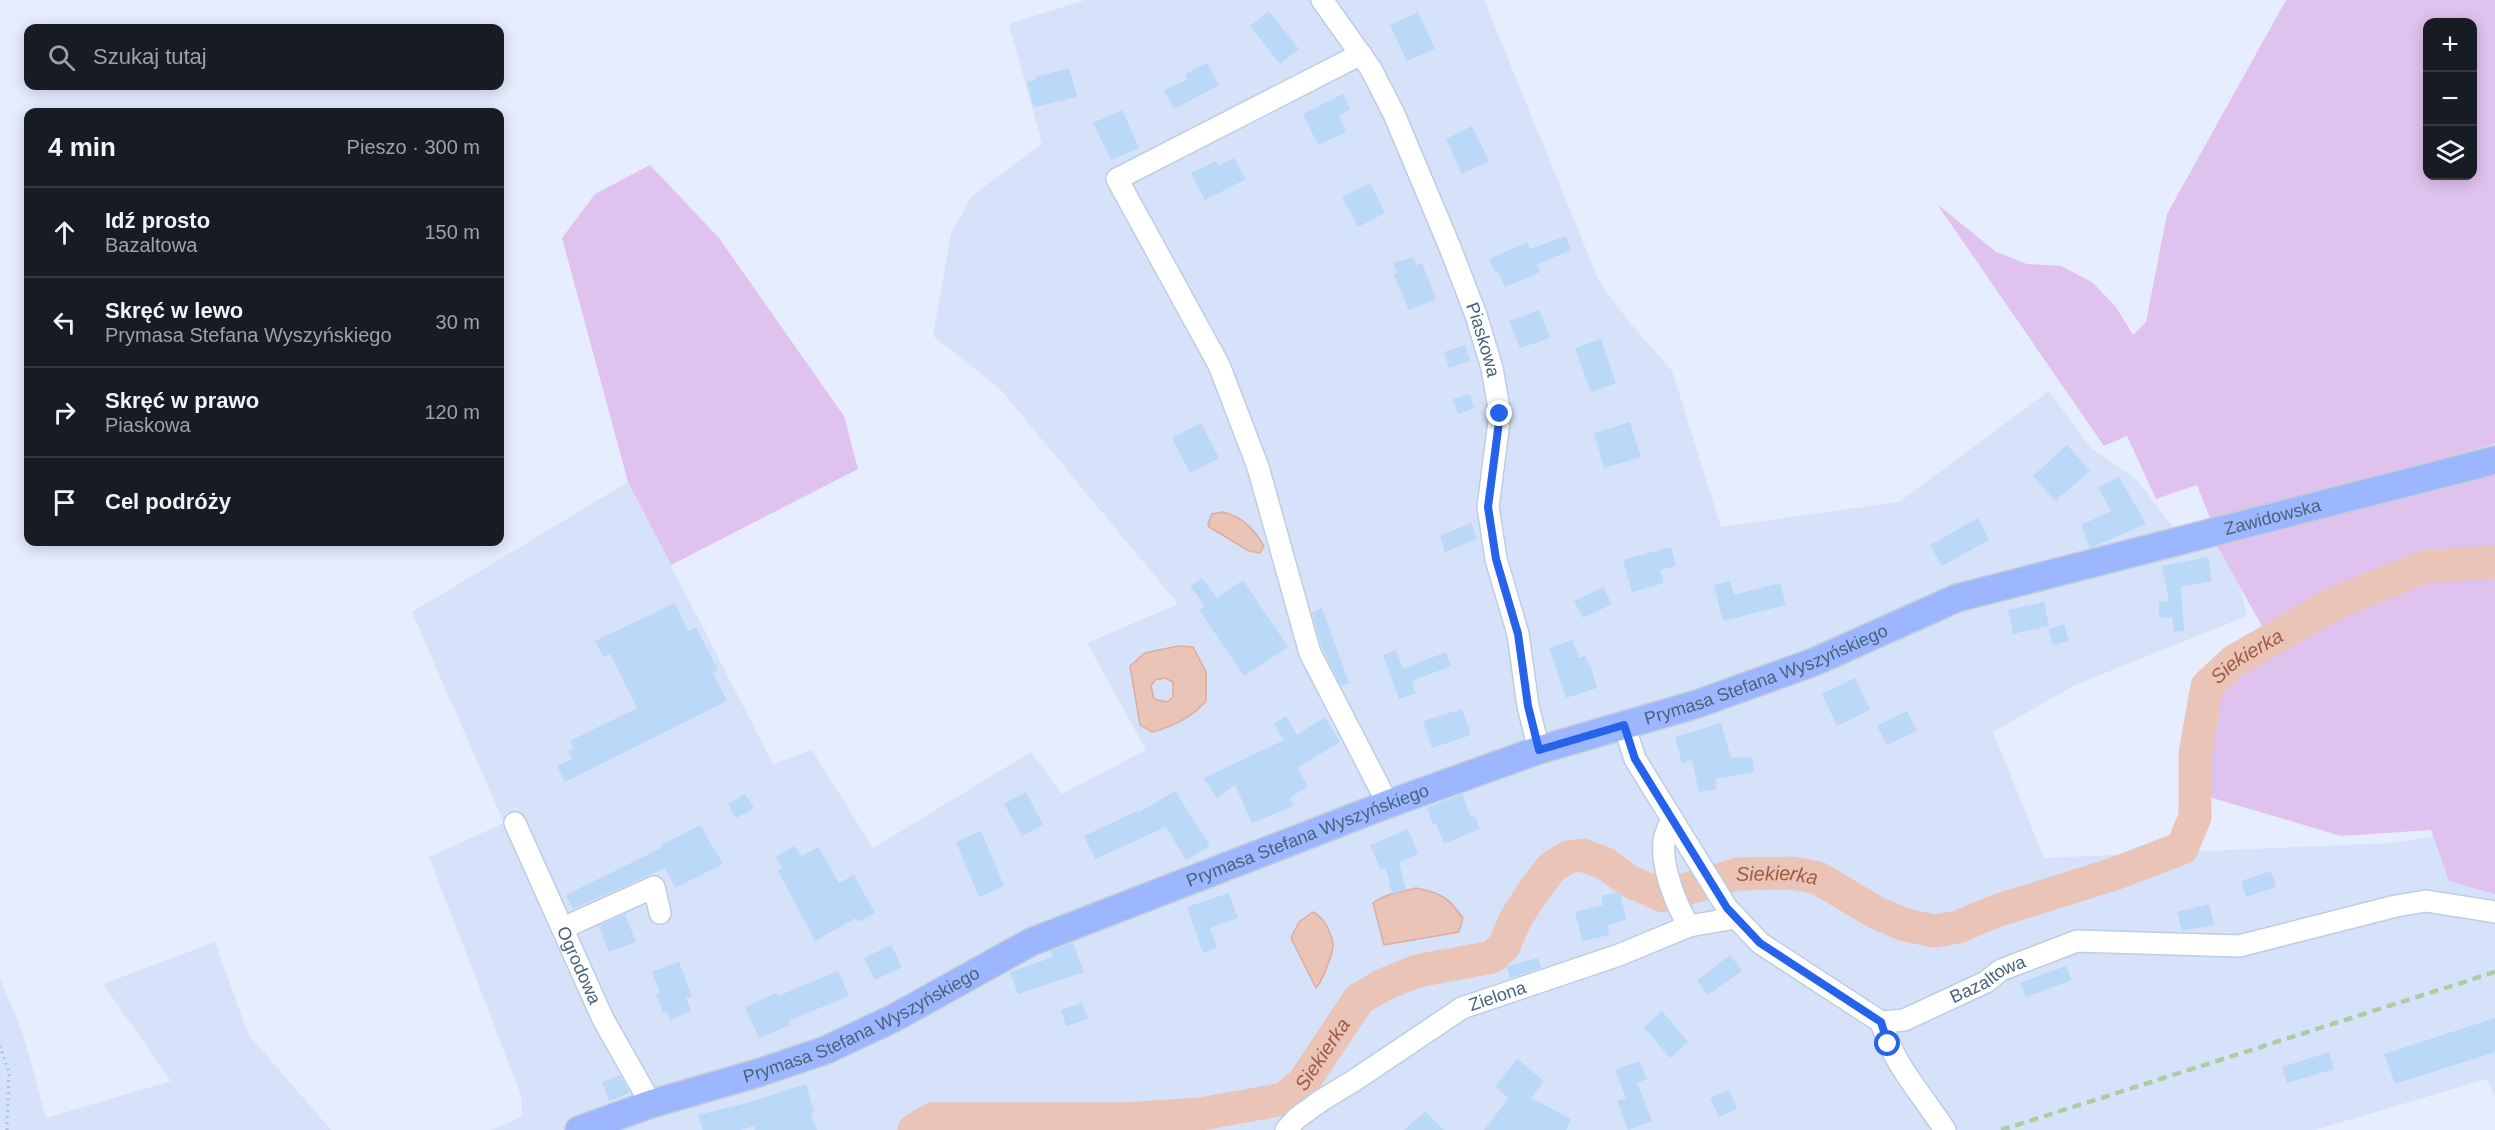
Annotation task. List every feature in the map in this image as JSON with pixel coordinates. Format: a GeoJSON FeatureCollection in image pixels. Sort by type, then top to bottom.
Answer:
{"type":"FeatureCollection","features":[{"type":"Feature","properties":{"kind":"main road","name":"Zawidowska"},"geometry":{"type":"LineString","coordinates":[[2049,573],[2249,525],[2495,460]]}},
{"type":"Feature","properties":{"kind":"main road","name":"Prymasa Stefana Wyszyńskiego"},"geometry":{"type":"LineString","coordinates":[[579,1130],[651,1104],[758,1073],[826,1050],[892,1019],[1031,942],[1388,804],[1539,750],[1696,704],[1818,660],[1957,598],[2049,573]]}},
{"type":"Feature","properties":{"kind":"street","name":"Piaskowa"},"geometry":{"type":"LineString","coordinates":[[1327,3],[1371,69],[1394,114],[1476,315],[1492,368],[1500,414],[1488,507],[1496,559],[1518,634],[1528,706],[1539,750]]}},
{"type":"Feature","properties":{"kind":"street"},"geometry":{"type":"LineString","coordinates":[[1361,54],[1117,179],[1219,365],[1258,467],[1310,653],[1388,804]]}},
{"type":"Feature","properties":{"kind":"street"},"geometry":{"type":"LineString","coordinates":[[1624,725],[1635,759],[1732,913],[1760,943],[1881,1022],[1888,1044],[1909,1082],[1945,1130]]}},
{"type":"Feature","properties":{"kind":"street"},"geometry":{"type":"LineString","coordinates":[[1672,819],[1664,844],[1668,871],[1677,906],[1689,926]]}},
{"type":"Feature","properties":{"kind":"street","name":"Ogrodowa"},"geometry":{"type":"LineString","coordinates":[[515,823],[603,1019],[651,1104]]}},
{"type":"Feature","properties":{"kind":"street"},"geometry":{"type":"LineString","coordinates":[[563,928],[654,887],[660,913]]}},
{"type":"Feature","properties":{"kind":"street","name":"Bazaltowa"},"geometry":{"type":"LineString","coordinates":[[1881,1022],[1904,1020],[1986,982],[2001,970],[2077,941],[2240,946],[2396,906],[2426,901],[2495,912]]}},
{"type":"Feature","properties":{"kind":"street","name":"Zielona"},"geometry":{"type":"LineString","coordinates":[[1286,1130],[1322,1100],[1462,1008],[1619,955],[1689,926],[1732,913]]}},
{"type":"Feature","properties":{"kind":"path"},"geometry":{"type":"LineString","coordinates":[[0,1047],[9,1073],[8,1130]]}},
{"type":"Feature","properties":{"kind":"shaded area"},"geometry":{"type":"Polygon","coordinates":[[[1085,0],[1484,0],[1599,281],[1626,318],[1672,371],[1721,527],[1899,502],[2049,391],[2091,448],[2137,480],[2176,531],[2226,525],[2247,616],[2073,686],[1993,732],[2044,858],[2393,843],[2495,826],[2495,1096],[2487,1079],[2315,1130],[491,1130],[522,1117],[521,1095],[429,857],[504,823],[412,612],[628,482],[773,764],[812,750],[873,848],[1031,752],[1062,794],[1146,750],[1087,643],[1178,604],[1000,389],[933,336],[951,234],[972,196],[1042,144],[1009,24],[1085,0]]]}},
{"type":"Feature","properties":{"kind":"shaded area"},"geometry":{"type":"Polygon","coordinates":[[[2286,0],[2495,0],[2495,444],[2211,521],[2197,485],[2156,499],[2127,436],[2104,446],[1937,204],[1996,252],[2027,264],[2061,266],[2092,282],[2116,307],[2133,335],[2146,322],[2167,214],[2286,0]]]}},
{"type":"Feature","properties":{"kind":"shaded area"},"geometry":{"type":"Polygon","coordinates":[[[650,165],[719,238],[844,416],[858,469],[671,565],[628,482],[562,238],[595,194],[650,165]]]}},
{"type":"Feature","properties":{"kind":"shaded area"},"geometry":{"type":"Polygon","coordinates":[[[2495,470],[2495,551],[2408,564],[2369,576],[2263,628],[2215,542],[2495,470]]]}},
{"type":"Feature","properties":{"kind":"shaded area"},"geometry":{"type":"Polygon","coordinates":[[[1222,512],[1236,517],[1252,529],[1264,546],[1260,553],[1249,551],[1209,527],[1208,523],[1212,514],[1222,512]]]}},
{"type":"Feature","properties":{"kind":"shaded area"},"geometry":{"type":"Polygon","coordinates":[[[2495,573],[2495,894],[2449,881],[2431,830],[2341,836],[2202,795],[2202,752],[2208,711],[2218,688],[2251,662],[2333,618],[2408,587],[2442,579],[2495,573]]]}},
{"type":"Feature","properties":{"kind":"shaded area"},"geometry":{"type":"Polygon","coordinates":[[[1178,646],[1193,647],[1206,672],[1206,701],[1182,721],[1152,732],[1140,725],[1130,666],[1145,653],[1178,646]],[[1165,678],[1155,680],[1151,686],[1154,699],[1167,702],[1173,697],[1173,682],[1165,678]]]}},
{"type":"Feature","properties":{"kind":"shaded area"},"geometry":{"type":"Polygon","coordinates":[[[1416,888],[1438,894],[1453,905],[1463,918],[1459,932],[1384,945],[1373,903],[1388,895],[1416,888]]]}},
{"type":"Feature","properties":{"kind":"shaded area"},"geometry":{"type":"Polygon","coordinates":[[[1313,912],[1326,925],[1333,944],[1327,966],[1316,988],[1291,938],[1299,922],[1313,912]]]}},
{"type":"Feature","properties":{"kind":"shaded area"},"geometry":{"type":"Polygon","coordinates":[[[215,942],[248,1034],[331,1130],[0,1130],[0,979],[23,1034],[46,1118],[171,1081],[103,984],[215,942]]]}},
{"type":"Feature","properties":{"kind":"building"},"geometry":{"type":"Polygon","coordinates":[[[1269,11],[1299,49],[1280,64],[1250,26],[1269,11]]]}},
{"type":"Feature","properties":{"kind":"building"},"geometry":{"type":"Polygon","coordinates":[[[1418,12],[1435,49],[1407,61],[1390,25],[1418,12]]]}},
{"type":"Feature","properties":{"kind":"building"},"geometry":{"type":"Polygon","coordinates":[[[1207,63],[1219,85],[1174,109],[1164,90],[1187,80],[1185,74],[1207,63]]]}},
{"type":"Feature","properties":{"kind":"building"},"geometry":{"type":"Polygon","coordinates":[[[1069,68],[1077,97],[1034,107],[1027,82],[1036,80],[1036,77],[1069,68]]]}},
{"type":"Feature","properties":{"kind":"building"},"geometry":{"type":"Polygon","coordinates":[[[1343,94],[1350,110],[1339,115],[1346,132],[1318,145],[1303,114],[1343,94]]]}},
{"type":"Feature","properties":{"kind":"building"},"geometry":{"type":"Polygon","coordinates":[[[1122,110],[1139,148],[1111,160],[1093,123],[1122,110]]]}},
{"type":"Feature","properties":{"kind":"building"},"geometry":{"type":"Polygon","coordinates":[[[1472,126],[1489,161],[1462,174],[1446,139],[1472,126]]]}},
{"type":"Feature","properties":{"kind":"building"},"geometry":{"type":"Polygon","coordinates":[[[1234,158],[1246,179],[1205,200],[1191,173],[1216,161],[1219,166],[1234,158]]]}},
{"type":"Feature","properties":{"kind":"building"},"geometry":{"type":"Polygon","coordinates":[[[1370,183],[1385,213],[1358,227],[1342,197],[1370,183]]]}},
{"type":"Feature","properties":{"kind":"building"},"geometry":{"type":"Polygon","coordinates":[[[1566,236],[1571,250],[1537,264],[1540,272],[1505,287],[1498,271],[1495,272],[1489,259],[1527,242],[1530,249],[1566,236]]]}},
{"type":"Feature","properties":{"kind":"building"},"geometry":{"type":"Polygon","coordinates":[[[1413,257],[1417,265],[1422,263],[1436,299],[1409,310],[1394,275],[1397,273],[1393,263],[1413,257]]]}},
{"type":"Feature","properties":{"kind":"building"},"geometry":{"type":"Polygon","coordinates":[[[1539,310],[1550,338],[1520,348],[1509,321],[1539,310]]]}},
{"type":"Feature","properties":{"kind":"building"},"geometry":{"type":"Polygon","coordinates":[[[1601,339],[1616,383],[1591,392],[1575,348],[1601,339]]]}},
{"type":"Feature","properties":{"kind":"building"},"geometry":{"type":"Polygon","coordinates":[[[1465,345],[1470,361],[1449,368],[1444,352],[1465,345]]]}},
{"type":"Feature","properties":{"kind":"building"},"geometry":{"type":"Polygon","coordinates":[[[1470,394],[1474,408],[1458,414],[1453,399],[1470,394]]]}},
{"type":"Feature","properties":{"kind":"building"},"geometry":{"type":"Polygon","coordinates":[[[1630,422],[1641,457],[1604,468],[1594,433],[1630,422]]]}},
{"type":"Feature","properties":{"kind":"building"},"geometry":{"type":"Polygon","coordinates":[[[1201,423],[1219,458],[1190,473],[1172,438],[1201,423]]]}},
{"type":"Feature","properties":{"kind":"building"},"geometry":{"type":"Polygon","coordinates":[[[2067,445],[2090,471],[2055,501],[2033,476],[2067,445]]]}},
{"type":"Feature","properties":{"kind":"building"},"geometry":{"type":"Polygon","coordinates":[[[2119,477],[2146,524],[2090,548],[2081,525],[2111,511],[2098,487],[2119,477]]]}},
{"type":"Feature","properties":{"kind":"building"},"geometry":{"type":"Polygon","coordinates":[[[1978,518],[1989,540],[1942,566],[1930,545],[1978,518]]]}},
{"type":"Feature","properties":{"kind":"building"},"geometry":{"type":"Polygon","coordinates":[[[1471,523],[1477,539],[1445,552],[1440,536],[1471,523]]]}},
{"type":"Feature","properties":{"kind":"building"},"geometry":{"type":"Polygon","coordinates":[[[1671,547],[1676,566],[1660,570],[1664,583],[1632,592],[1623,560],[1671,547]]]}},
{"type":"Feature","properties":{"kind":"building"},"geometry":{"type":"Polygon","coordinates":[[[2208,557],[2212,581],[2181,587],[2184,631],[2174,632],[2172,617],[2159,618],[2159,602],[2169,601],[2162,566],[2208,557]]]}},
{"type":"Feature","properties":{"kind":"building"},"geometry":{"type":"Polygon","coordinates":[[[1202,578],[1217,598],[1243,580],[1288,647],[1244,676],[1199,610],[1205,606],[1190,586],[1202,578]]]}},
{"type":"Feature","properties":{"kind":"building"},"geometry":{"type":"Polygon","coordinates":[[[1730,581],[1734,595],[1780,583],[1786,605],[1723,621],[1714,585],[1730,581]]]}},
{"type":"Feature","properties":{"kind":"building"},"geometry":{"type":"Polygon","coordinates":[[[1603,587],[1612,604],[1583,618],[1574,601],[1603,587]]]}},
{"type":"Feature","properties":{"kind":"building"},"geometry":{"type":"Polygon","coordinates":[[[2044,602],[2049,626],[2013,634],[2008,610],[2044,602]]]}},
{"type":"Feature","properties":{"kind":"building"},"geometry":{"type":"Polygon","coordinates":[[[675,603],[688,631],[696,627],[718,670],[713,673],[727,701],[565,782],[557,766],[572,759],[568,751],[574,748],[570,741],[637,708],[610,654],[603,657],[595,641],[675,603]]]}},
{"type":"Feature","properties":{"kind":"building"},"geometry":{"type":"Polygon","coordinates":[[[1322,608],[1349,683],[1341,686],[1322,648],[1312,612],[1322,608]]]}},
{"type":"Feature","properties":{"kind":"building"},"geometry":{"type":"Polygon","coordinates":[[[2064,624],[2069,641],[2053,645],[2048,629],[2064,624]]]}},
{"type":"Feature","properties":{"kind":"building"},"geometry":{"type":"Polygon","coordinates":[[[1573,640],[1579,658],[1585,656],[1587,662],[1589,661],[1597,688],[1566,698],[1549,648],[1573,640]]]}},
{"type":"Feature","properties":{"kind":"building"},"geometry":{"type":"Polygon","coordinates":[[[1396,650],[1403,669],[1446,652],[1451,666],[1412,681],[1416,693],[1399,699],[1383,655],[1396,650]]]}},
{"type":"Feature","properties":{"kind":"building"},"geometry":{"type":"Polygon","coordinates":[[[1855,678],[1870,710],[1837,726],[1822,694],[1855,678]]]}},
{"type":"Feature","properties":{"kind":"building"},"geometry":{"type":"Polygon","coordinates":[[[1462,709],[1471,735],[1432,748],[1423,721],[1462,709]]]}},
{"type":"Feature","properties":{"kind":"building"},"geometry":{"type":"Polygon","coordinates":[[[1907,711],[1917,731],[1887,745],[1877,726],[1907,711]]]}},
{"type":"Feature","properties":{"kind":"building"},"geometry":{"type":"Polygon","coordinates":[[[1286,716],[1297,735],[1325,717],[1340,742],[1297,768],[1308,786],[1290,798],[1293,806],[1252,823],[1235,785],[1217,798],[1204,778],[1284,740],[1274,724],[1286,716]]]}},
{"type":"Feature","properties":{"kind":"building"},"geometry":{"type":"Polygon","coordinates":[[[1721,723],[1731,758],[1752,757],[1754,772],[1715,779],[1717,789],[1699,792],[1692,760],[1682,763],[1675,737],[1721,723]]]}},
{"type":"Feature","properties":{"kind":"building"},"geometry":{"type":"Polygon","coordinates":[[[1175,791],[1210,846],[1186,860],[1166,827],[1095,859],[1084,836],[1137,811],[1138,813],[1175,791]]]}},
{"type":"Feature","properties":{"kind":"building"},"geometry":{"type":"Polygon","coordinates":[[[1026,792],[1043,825],[1022,836],[1004,804],[1026,792]]]}},
{"type":"Feature","properties":{"kind":"building"},"geometry":{"type":"Polygon","coordinates":[[[745,794],[754,808],[736,818],[728,804],[745,794]]]}},
{"type":"Feature","properties":{"kind":"building"},"geometry":{"type":"Polygon","coordinates":[[[1462,794],[1471,817],[1475,816],[1480,829],[1444,844],[1436,823],[1433,825],[1427,808],[1462,794]]]}},
{"type":"Feature","properties":{"kind":"building"},"geometry":{"type":"Polygon","coordinates":[[[700,825],[723,864],[675,888],[665,868],[573,909],[566,895],[661,848],[660,846],[700,825]]]}},
{"type":"Feature","properties":{"kind":"building"},"geometry":{"type":"Polygon","coordinates":[[[1408,829],[1418,854],[1399,862],[1406,890],[1392,894],[1386,868],[1381,870],[1370,845],[1408,829]]]}},
{"type":"Feature","properties":{"kind":"building"},"geometry":{"type":"Polygon","coordinates":[[[981,831],[1004,886],[979,897],[956,842],[981,831]]]}},
{"type":"Feature","properties":{"kind":"building"},"geometry":{"type":"Polygon","coordinates":[[[794,846],[802,856],[818,847],[839,883],[854,875],[875,913],[858,922],[856,918],[815,941],[778,871],[782,868],[776,857],[794,846]]]}},
{"type":"Feature","properties":{"kind":"building"},"geometry":{"type":"Polygon","coordinates":[[[2271,871],[2276,887],[2246,897],[2241,881],[2271,871]]]}},
{"type":"Feature","properties":{"kind":"building"},"geometry":{"type":"Polygon","coordinates":[[[1620,892],[1626,920],[1607,925],[1610,935],[1582,941],[1575,912],[1603,905],[1601,896],[1620,892]]]}},
{"type":"Feature","properties":{"kind":"building"},"geometry":{"type":"Polygon","coordinates":[[[1229,893],[1238,918],[1210,928],[1217,948],[1203,953],[1187,907],[1229,893]]]}},
{"type":"Feature","properties":{"kind":"building"},"geometry":{"type":"Polygon","coordinates":[[[2209,904],[2214,925],[2182,931],[2177,912],[2209,904]]]}},
{"type":"Feature","properties":{"kind":"building"},"geometry":{"type":"Polygon","coordinates":[[[625,914],[636,942],[609,952],[599,926],[625,914]]]}},
{"type":"Feature","properties":{"kind":"building"},"geometry":{"type":"Polygon","coordinates":[[[1073,943],[1084,972],[1018,994],[1010,972],[1053,957],[1051,951],[1073,943]]]}},
{"type":"Feature","properties":{"kind":"building"},"geometry":{"type":"Polygon","coordinates":[[[891,945],[902,967],[875,980],[864,958],[891,945]]]}},
{"type":"Feature","properties":{"kind":"building"},"geometry":{"type":"Polygon","coordinates":[[[1730,955],[1742,971],[1708,995],[1697,980],[1730,955]]]}},
{"type":"Feature","properties":{"kind":"building"},"geometry":{"type":"Polygon","coordinates":[[[1538,958],[1541,968],[1510,978],[1507,966],[1538,958]]]}},
{"type":"Feature","properties":{"kind":"building"},"geometry":{"type":"Polygon","coordinates":[[[679,962],[692,996],[686,998],[691,1011],[670,1020],[667,1012],[663,1013],[656,994],[660,993],[652,972],[679,962]]]}},
{"type":"Feature","properties":{"kind":"building"},"geometry":{"type":"Polygon","coordinates":[[[2066,966],[2072,980],[2026,997],[2020,983],[2066,966]]]}},
{"type":"Feature","properties":{"kind":"building"},"geometry":{"type":"Polygon","coordinates":[[[838,971],[849,996],[788,1021],[790,1025],[759,1038],[745,1007],[776,993],[778,996],[838,971]]]}},
{"type":"Feature","properties":{"kind":"building"},"geometry":{"type":"Polygon","coordinates":[[[1082,1003],[1088,1019],[1066,1026],[1061,1010],[1082,1003]]]}},
{"type":"Feature","properties":{"kind":"building"},"geometry":{"type":"Polygon","coordinates":[[[1662,1011],[1688,1042],[1670,1058],[1644,1027],[1662,1011]]]}},
{"type":"Feature","properties":{"kind":"building"},"geometry":{"type":"Polygon","coordinates":[[[2495,1018],[2495,1052],[2395,1084],[2384,1054],[2495,1018]]]}},
{"type":"Feature","properties":{"kind":"building"},"geometry":{"type":"Polygon","coordinates":[[[2329,1052],[2334,1069],[2287,1083],[2282,1067],[2329,1052]]]}},
{"type":"Feature","properties":{"kind":"building"},"geometry":{"type":"Polygon","coordinates":[[[1517,1059],[1544,1081],[1531,1098],[1571,1119],[1566,1130],[1484,1130],[1509,1098],[1495,1087],[1517,1059]]]}},
{"type":"Feature","properties":{"kind":"building"},"geometry":{"type":"Polygon","coordinates":[[[1639,1061],[1647,1079],[1637,1083],[1652,1121],[1628,1130],[1617,1101],[1626,1098],[1615,1070],[1639,1061]]]}},
{"type":"Feature","properties":{"kind":"building"},"geometry":{"type":"Polygon","coordinates":[[[620,1075],[630,1093],[609,1101],[602,1082],[620,1075]]]}},
{"type":"Feature","properties":{"kind":"building"},"geometry":{"type":"Polygon","coordinates":[[[806,1084],[814,1112],[811,1113],[817,1130],[755,1130],[754,1126],[740,1130],[703,1130],[698,1115],[747,1103],[806,1084]]]}},
{"type":"Feature","properties":{"kind":"building"},"geometry":{"type":"Polygon","coordinates":[[[1729,1090],[1737,1109],[1719,1117],[1710,1098],[1729,1090]]]}},
{"type":"Feature","properties":{"kind":"building"},"geometry":{"type":"Polygon","coordinates":[[[1425,1111],[1444,1130],[1404,1130],[1425,1111]]]}},
{"type":"Feature","properties":{"kind":"waterway","name":"Siekierka"},"geometry":{"type":"LineString","coordinates":[[914,1130],[932,1119],[1125,1119],[1200,1114],[1284,1099],[1303,1083],[1359,999],[1385,984],[1417,971],[1492,957],[1504,946],[1516,918],[1551,868],[1568,857],[1582,855],[1606,864],[1629,881],[1663,896],[1738,874],[1791,873],[1818,878],[1875,912],[1905,925],[1935,931],[1958,927],[1996,911],[2114,874],[2182,848],[2195,817],[2195,754],[2207,686],[2234,661],[2335,603],[2424,567],[2495,562]]}},
{"type":"Feature","properties":{"kind":"railway"},"geometry":{"type":"LineString","coordinates":[[2001,1130],[2495,972]]}},
{"type":"Feature","properties":{"kind":"route"},"geometry":{"type":"LineString","coordinates":[[1500,414],[1488,507],[1496,559],[1518,634],[1528,706],[1539,750],[1624,725],[1635,759],[1727,908],[1760,943],[1881,1022],[1888,1044]]}}]}
